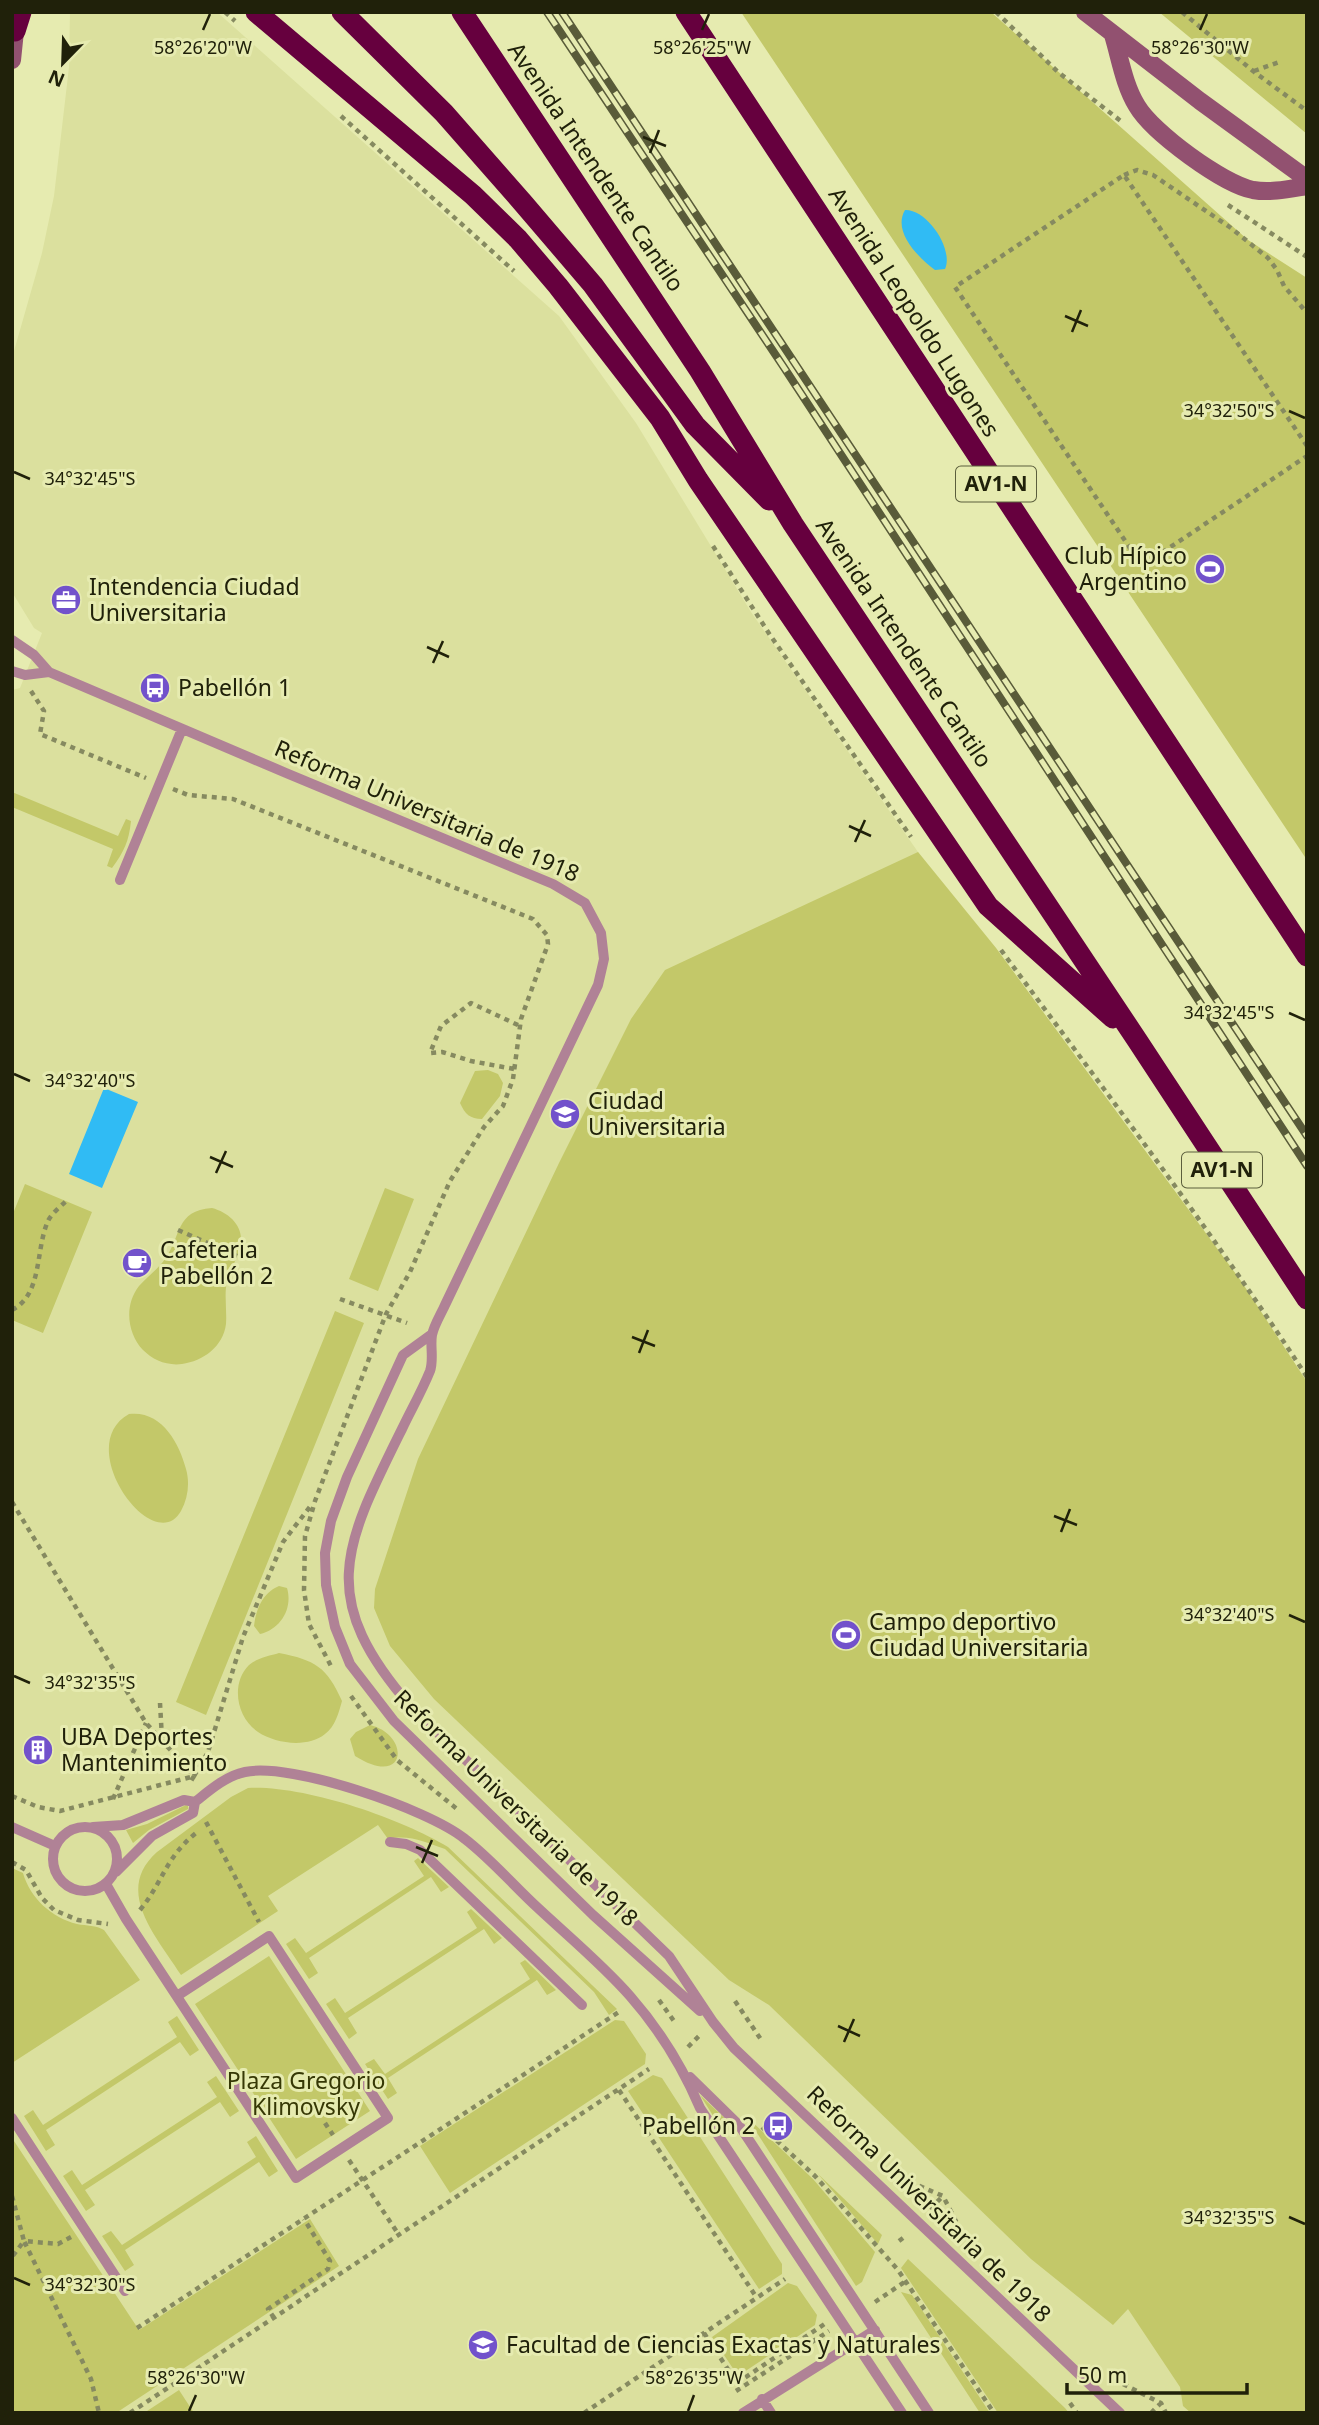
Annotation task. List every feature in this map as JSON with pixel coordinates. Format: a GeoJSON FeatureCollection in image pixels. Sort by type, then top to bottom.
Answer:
{"type":"FeatureCollection","features":[{"type":"Feature","properties":{"kind":"highway"},"geometry":{"type":"LineString","coordinates":[[256,12],[472,195],[518,239],[558,286],[660,418],[712,502],[988,906],[1137,1040]]}},
{"type":"Feature","properties":{"kind":"highway"},"geometry":{"type":"LineString","coordinates":[[342,12],[443,113],[523,203],[593,285],[695,425],[793,524]]}},
{"type":"Feature","properties":{"kind":"highway","name":"Avenida Intendente Cantilo"},"geometry":{"type":"LineString","coordinates":[[462,12],[700,371],[793,524],[1307,1299]]}},
{"type":"Feature","properties":{"kind":"highway","name":"Avenida Leopoldo Lugones"},"geometry":{"type":"LineString","coordinates":[[686,12],[1307,956]]}},
{"type":"Feature","properties":{"kind":"main road"},"geometry":{"type":"LineString","coordinates":[[1085,12],[1307,179]]}},
{"type":"Feature","properties":{"kind":"main road"},"geometry":{"type":"LineString","coordinates":[[12,60],[17,19]]}},
{"type":"Feature","properties":{"kind":"main road"},"geometry":{"type":"LineString","coordinates":[[1113,35],[1135,103],[1144,117],[1159,131],[1234,184],[1254,190],[1276,191],[1307,187]]}},
{"type":"Feature","properties":{"kind":"lane","name":"Reforma Universitaria de 1918"},"geometry":{"type":"LineString","coordinates":[[12,640],[34,655],[49,672],[553,884],[585,902],[601,933],[604,958],[598,985],[432,1334],[431,1369],[375,1484],[356,1531],[349,1559],[348,1587],[356,1623],[370,1654],[385,1677],[412,1708],[668,1956],[713,2022]]}},
{"type":"Feature","properties":{"kind":"lane","name":"Reforma Universitaria de 1918"},"geometry":{"type":"LineString","coordinates":[[12,671],[25,675],[49,672]]}},
{"type":"Feature","properties":{"kind":"lane"},"geometry":{"type":"LineString","coordinates":[[120,880],[182,729]]}},
{"type":"Feature","properties":{"kind":"lane","name":"Reforma Universitaria de 1918"},"geometry":{"type":"LineString","coordinates":[[432,1334],[403,1355],[347,1477],[331,1521],[325,1553],[326,1585],[335,1627],[350,1664],[394,1721],[593,1914],[713,2022],[758,2072],[823,2130],[1120,2413]]}},
{"type":"Feature","properties":{"kind":"lane"},"geometry":{"type":"LineString","coordinates":[[195,1802],[184,1800],[123,1825],[75,1828],[55,1846],[52,1857],[54,1868],[66,1885],[75,1890],[97,1890],[152,1836],[192,1813],[195,1802],[226,1779],[243,1772],[259,1770],[279,1772],[390,1800],[425,1815],[464,1838],[630,1996],[684,2071],[739,2125],[929,2413]]}},
{"type":"Feature","properties":{"kind":"lane"},"geometry":{"type":"LineString","coordinates":[[12,1827],[55,1846]]}},
{"type":"Feature","properties":{"kind":"lane"},"geometry":{"type":"LineString","coordinates":[[93,1827],[112,1840],[117,1850],[116,1872]]}},
{"type":"Feature","properties":{"kind":"lane"},"geometry":{"type":"LineString","coordinates":[[390,1842],[406,1844],[420,1850],[582,2005]]}},
{"type":"Feature","properties":{"kind":"lane"},"geometry":{"type":"LineString","coordinates":[[106,1884],[126,1919],[296,2178],[388,2118],[269,1936],[177,1996]]}},
{"type":"Feature","properties":{"kind":"lane"},"geometry":{"type":"LineString","coordinates":[[684,2071],[700,2108],[902,2413]]}},
{"type":"Feature","properties":{"kind":"lane"},"geometry":{"type":"LineString","coordinates":[[12,2118],[125,2291]]}},
{"type":"Feature","properties":{"kind":"lane"},"geometry":{"type":"LineString","coordinates":[[743,2413],[876,2330]]}},
{"type":"Feature","properties":{"kind":"lane"},"geometry":{"type":"LineString","coordinates":[[762,2399],[771,2413]]}},
{"type":"Feature","properties":{"kind":"path"},"geometry":{"type":"LineString","coordinates":[[225,12],[235,21]]}},
{"type":"Feature","properties":{"kind":"path"},"geometry":{"type":"LineString","coordinates":[[1182,12],[1253,71],[1307,111]]}},
{"type":"Feature","properties":{"kind":"path"},"geometry":{"type":"LineString","coordinates":[[1253,71],[1282,61]]}},
{"type":"Feature","properties":{"kind":"path"},"geometry":{"type":"LineString","coordinates":[[336,111],[519,277]]}},
{"type":"Feature","properties":{"kind":"path"},"geometry":{"type":"LineString","coordinates":[[1306,458],[1142,566],[955,288],[1124,175],[1137,170],[1153,175],[1231,228],[1268,258],[1284,286],[1307,313]]}},
{"type":"Feature","properties":{"kind":"path"},"geometry":{"type":"LineString","coordinates":[[1124,175],[1307,446]]}},
{"type":"Feature","properties":{"kind":"path"},"geometry":{"type":"LineString","coordinates":[[707,536],[770,635],[912,839]]}},
{"type":"Feature","properties":{"kind":"path"},"geometry":{"type":"LineString","coordinates":[[28,688],[34,692],[44,711],[40,734],[188,795],[233,799],[533,919],[547,935],[548,944],[520,1026],[514,1069],[503,1106],[484,1126],[450,1181],[410,1272],[386,1314],[315,1501],[283,1542],[243,1637],[208,1752],[187,1788],[205,1817]]}},
{"type":"Feature","properties":{"kind":"path"},"geometry":{"type":"LineString","coordinates":[[1000,948],[1175,1183],[1246,1283],[1307,1377]]}},
{"type":"Feature","properties":{"kind":"path"},"geometry":{"type":"LineString","coordinates":[[514,1069],[442,1052],[430,1053],[441,1027],[471,1003],[520,1026]]}},
{"type":"Feature","properties":{"kind":"path"},"geometry":{"type":"LineString","coordinates":[[12,1310],[23,1304],[33,1287],[49,1218],[66,1202]]}},
{"type":"Feature","properties":{"kind":"path"},"geometry":{"type":"LineString","coordinates":[[178,1230],[237,1256]]}},
{"type":"Feature","properties":{"kind":"path"},"geometry":{"type":"LineString","coordinates":[[340,1299],[407,1323]]}},
{"type":"Feature","properties":{"kind":"path"},"geometry":{"type":"LineString","coordinates":[[12,1502],[146,1723],[194,1776]]}},
{"type":"Feature","properties":{"kind":"path"},"geometry":{"type":"LineString","coordinates":[[160,1703],[162,1740]]}},
{"type":"Feature","properties":{"kind":"path"},"geometry":{"type":"LineString","coordinates":[[113,1799],[146,1723]]}},
{"type":"Feature","properties":{"kind":"path"},"geometry":{"type":"LineString","coordinates":[[12,1863],[26,1870],[42,1898],[54,1910],[66,1916],[113,1926],[139,1912],[178,1848],[207,1826],[269,1936]]}},
{"type":"Feature","properties":{"kind":"path"},"geometry":{"type":"LineString","coordinates":[[735,2001],[762,2041]]}},
{"type":"Feature","properties":{"kind":"path"},"geometry":{"type":"LineString","coordinates":[[137,2328],[622,2010]]}},
{"type":"Feature","properties":{"kind":"path"},"geometry":{"type":"LineString","coordinates":[[684,2050],[701,2034]]}},
{"type":"Feature","properties":{"kind":"path"},"geometry":{"type":"LineString","coordinates":[[130,2413],[649,2070]]}},
{"type":"Feature","properties":{"kind":"path"},"geometry":{"type":"LineString","coordinates":[[619,2090],[757,2298]]}},
{"type":"Feature","properties":{"kind":"path"},"geometry":{"type":"LineString","coordinates":[[363,2180],[399,2235]]}},
{"type":"Feature","properties":{"kind":"path"},"geometry":{"type":"LineString","coordinates":[[910,2182],[943,2196],[960,2229]]}},
{"type":"Feature","properties":{"kind":"path"},"geometry":{"type":"LineString","coordinates":[[12,2196],[24,2241],[91,2379],[99,2413]]}},
{"type":"Feature","properties":{"kind":"path"},"geometry":{"type":"LineString","coordinates":[[930,2209],[943,2196]]}},
{"type":"Feature","properties":{"kind":"path"},"geometry":{"type":"LineString","coordinates":[[274,2318],[268,2309],[328,2269],[331,2261],[304,2218]]}},
{"type":"Feature","properties":{"kind":"path"},"geometry":{"type":"LineString","coordinates":[[24,2241],[58,2244],[85,2230]]}},
{"type":"Feature","properties":{"kind":"path"},"geometry":{"type":"LineString","coordinates":[[12,2257],[24,2241]]}},
{"type":"Feature","properties":{"kind":"path"},"geometry":{"type":"LineString","coordinates":[[584,2413],[785,2279]]}},
{"type":"Feature","properties":{"kind":"path"},"geometry":{"type":"LineString","coordinates":[[869,2306],[906,2281]]}},
{"type":"Feature","properties":{"kind":"path"},"geometry":{"type":"LineString","coordinates":[[704,2333],[737,2383],[828,2322]]}},
{"type":"Feature","properties":{"kind":"path"},"geometry":{"type":"LineString","coordinates":[[736,2391],[837,2326]]}},
{"type":"Feature","properties":{"kind":"path"},"geometry":{"type":"LineString","coordinates":[[1123,2384],[1161,2403],[1166,2413]]}},
{"type":"Feature","properties":{"kind":"path"},"geometry":{"type":"LineString","coordinates":[[1070,2403],[1077,2413]]}},
{"type":"Feature","properties":{"kind":"path"},"geometry":{"type":"LineString","coordinates":[[1151,2413],[1161,2403]]}},
{"type":"Feature","properties":{"kind":"shaded area","name":"Ciudad Universitaria"},"geometry":{"type":"Polygon","coordinates":[[[70,12],[217,12],[559,316],[636,423],[751,612],[918,852],[996,948],[1241,1281],[1307,1382],[1307,2413],[69,2413],[12,2312],[12,690],[20,688],[42,633],[34,628],[12,592],[12,358],[42,253],[54,196],[69,67],[70,12]]]}},
{"type":"Feature","properties":{"kind":"green space","name":"Club Hípico Argentino"},"geometry":{"type":"Polygon","coordinates":[[[741,12],[991,12],[1248,240],[1307,278],[1307,860],[741,12]]]}},
{"type":"Feature","properties":{"kind":"green space"},"geometry":{"type":"Polygon","coordinates":[[[1159,12],[1307,12],[1307,134],[1159,12]]]}},
{"type":"Feature","properties":{"kind":"green space"},"geometry":{"type":"Polygon","coordinates":[[[12,792],[118,836],[126,819],[131,821],[120,857],[112,868],[107,866],[113,849],[12,807],[12,792]]]}},
{"type":"Feature","properties":{"kind":"green space","name":"Campo deportivo Ciudad Universitaria"},"geometry":{"type":"Polygon","coordinates":[[[918,852],[996,948],[1241,1281],[1307,1382],[1307,2413],[1191,2413],[1183,2406],[1180,2387],[1128,2309],[1113,2325],[1031,2259],[769,2005],[729,1980],[434,1699],[390,1646],[374,1608],[375,1589],[418,1459],[631,1019],[665,970],[918,852]]]}},
{"type":"Feature","properties":{"kind":"green space"},"geometry":{"type":"Polygon","coordinates":[[[488,1070],[498,1074],[503,1083],[500,1096],[482,1119],[474,1118],[466,1113],[460,1103],[475,1071],[488,1070]]]}},
{"type":"Feature","properties":{"kind":"green space"},"geometry":{"type":"Polygon","coordinates":[[[25,1184],[92,1212],[43,1333],[12,1320],[12,1216],[25,1184]]]}},
{"type":"Feature","properties":{"kind":"green space"},"geometry":{"type":"Polygon","coordinates":[[[385,1188],[414,1199],[378,1291],[349,1279],[385,1188]]]}},
{"type":"Feature","properties":{"kind":"green space"},"geometry":{"type":"Polygon","coordinates":[[[212,1208],[231,1218],[241,1236],[239,1251],[227,1281],[224,1332],[211,1352],[197,1360],[176,1364],[161,1362],[143,1350],[134,1336],[129,1319],[131,1302],[139,1286],[165,1259],[185,1219],[200,1210],[212,1208]]]}},
{"type":"Feature","properties":{"kind":"green space"},"geometry":{"type":"Polygon","coordinates":[[[335,1311],[364,1323],[206,1715],[176,1702],[335,1311]]]}},
{"type":"Feature","properties":{"kind":"green space"},"geometry":{"type":"Polygon","coordinates":[[[129,1414],[150,1417],[159,1423],[179,1448],[188,1480],[187,1496],[181,1511],[169,1522],[153,1521],[137,1510],[123,1492],[113,1471],[109,1449],[113,1429],[129,1414]]]}},
{"type":"Feature","properties":{"kind":"green space"},"geometry":{"type":"Polygon","coordinates":[[[279,1586],[287,1588],[287,1610],[274,1628],[260,1634],[254,1626],[258,1608],[268,1593],[279,1586]]]}},
{"type":"Feature","properties":{"kind":"green space"},"geometry":{"type":"Polygon","coordinates":[[[279,1653],[311,1662],[318,1667],[331,1680],[342,1701],[331,1727],[318,1738],[292,1743],[265,1736],[251,1726],[241,1710],[238,1691],[243,1673],[256,1661],[279,1653]]]}},
{"type":"Feature","properties":{"kind":"green space"},"geometry":{"type":"Polygon","coordinates":[[[370,1725],[392,1739],[397,1748],[397,1757],[393,1763],[385,1766],[372,1765],[355,1756],[350,1739],[356,1732],[370,1725]]]}},
{"type":"Feature","properties":{"kind":"green space"},"geometry":{"type":"Polygon","coordinates":[[[248,1788],[296,1792],[351,1805],[404,1825],[448,1847],[617,2009],[609,2015],[594,1992],[445,1849],[410,1838],[388,1839],[378,1825],[268,1896],[278,1911],[181,1975],[143,1914],[139,1882],[144,1867],[157,1852],[231,1797],[248,1788]]]}},
{"type":"Feature","properties":{"kind":"green space"},"geometry":{"type":"Polygon","coordinates":[[[186,1805],[188,1809],[149,1830],[133,1843],[126,1830],[147,1824],[186,1805]]]}},
{"type":"Feature","properties":{"kind":"green space"},"geometry":{"type":"Polygon","coordinates":[[[418,1858],[449,1887],[441,1892],[431,1877],[309,1958],[318,1973],[309,1979],[286,1944],[295,1938],[306,1953],[424,1876],[414,1861],[418,1858]]]}},
{"type":"Feature","properties":{"kind":"green space"},"geometry":{"type":"Polygon","coordinates":[[[12,1868],[23,1873],[31,1891],[51,1912],[68,1921],[104,1930],[140,1980],[12,2063],[12,1868]]]}},
{"type":"Feature","properties":{"kind":"green space"},"geometry":{"type":"Polygon","coordinates":[[[471,1909],[502,1938],[494,1944],[484,1929],[348,2018],[357,2033],[349,2039],[326,2004],[335,1998],[345,2013],[477,1928],[467,1912],[471,1909]]]}},
{"type":"Feature","properties":{"kind":"green space","name":"Plaza Gregorio Klimovsky"},"geometry":{"type":"Polygon","coordinates":[[[269,1956],[370,2111],[296,2159],[195,2004],[269,1956]]]}},
{"type":"Feature","properties":{"kind":"green space"},"geometry":{"type":"Polygon","coordinates":[[[525,1960],[556,1990],[547,1995],[537,1980],[388,2078],[397,2093],[388,2099],[365,2064],[374,2059],[385,2074],[530,1979],[520,1963],[525,1960]]]}},
{"type":"Feature","properties":{"kind":"green space"},"geometry":{"type":"Polygon","coordinates":[[[177,2016],[199,2050],[190,2056],[180,2042],[46,2130],[55,2145],[46,2151],[24,2116],[33,2110],[43,2125],[177,2037],[168,2022],[177,2016]]]}},
{"type":"Feature","properties":{"kind":"green space"},"geometry":{"type":"Polygon","coordinates":[[[615,2020],[624,2021],[646,2054],[645,2064],[450,2193],[420,2146],[615,2020]]]}},
{"type":"Feature","properties":{"kind":"green space"},"geometry":{"type":"Polygon","coordinates":[[[653,2075],[662,2078],[782,2264],[782,2274],[759,2289],[628,2091],[653,2075]]]}},
{"type":"Feature","properties":{"kind":"green space"},"geometry":{"type":"Polygon","coordinates":[[[216,2076],[239,2111],[230,2117],[220,2102],[85,2190],[95,2205],[86,2211],[63,2176],[72,2170],[82,2185],[217,2097],[207,2082],[216,2076]]]}},
{"type":"Feature","properties":{"kind":"green space"},"geometry":{"type":"Polygon","coordinates":[[[700,2095],[734,2127],[724,2133],[700,2095]]]}},
{"type":"Feature","properties":{"kind":"green space"},"geometry":{"type":"Polygon","coordinates":[[[746,2116],[813,2179],[875,2252],[862,2282],[856,2286],[746,2116]]]}},
{"type":"Feature","properties":{"kind":"green space"},"geometry":{"type":"Polygon","coordinates":[[[256,2136],[278,2171],[269,2177],[259,2162],[125,2250],[134,2265],[125,2271],[102,2236],[111,2231],[122,2245],[256,2157],[247,2142],[256,2136]]]}},
{"type":"Feature","properties":{"kind":"green space"},"geometry":{"type":"Polygon","coordinates":[[[12,2138],[139,2330],[310,2219],[339,2266],[116,2413],[12,2413],[12,2138]]]}},
{"type":"Feature","properties":{"kind":"green space"},"geometry":{"type":"Polygon","coordinates":[[[818,2174],[882,2235],[878,2244],[818,2174]]]}},
{"type":"Feature","properties":{"kind":"green space"},"geometry":{"type":"Polygon","coordinates":[[[908,2259],[1069,2413],[998,2413],[901,2268],[908,2259]]]}},
{"type":"Feature","properties":{"kind":"green space"},"geometry":{"type":"Polygon","coordinates":[[[788,2283],[797,2286],[817,2315],[815,2325],[738,2376],[712,2337],[788,2283]]]}},
{"type":"Feature","properties":{"kind":"green space"},"geometry":{"type":"Polygon","coordinates":[[[901,2292],[912,2295],[990,2413],[980,2413],[901,2292]]]}},
{"type":"Feature","properties":{"kind":"green space"},"geometry":{"type":"Polygon","coordinates":[[[179,2390],[194,2413],[144,2413],[179,2390]]]}},
{"type":"Feature","properties":{"kind":"water"},"geometry":{"type":"Polygon","coordinates":[[[905,210],[922,216],[937,232],[946,251],[945,269],[935,270],[909,244],[902,227],[905,210]]]}},
{"type":"Feature","properties":{"kind":"water"},"geometry":{"type":"Polygon","coordinates":[[[104,1088],[138,1102],[102,1188],[69,1174],[104,1088]]]}},
{"type":"Feature","properties":{"kind":"railway"},"geometry":{"type":"LineString","coordinates":[[547,12],[783,366],[1307,1166]]}},
{"type":"Feature","properties":{"kind":"railway"},"geometry":{"type":"LineString","coordinates":[[562,12],[1307,1136]]}},
{"type":"Feature","properties":{"kind":"place","name":"Club Hípico Argentino"},"geometry":{"type":"Point","coordinates":[1210,569]}},
{"type":"Feature","properties":{"kind":"place","name":"Intendencia Ciudad Universitaria"},"geometry":{"type":"Point","coordinates":[66,600]}},
{"type":"Feature","properties":{"kind":"place","name":"Pabellón 1"},"geometry":{"type":"Point","coordinates":[155,688]}},
{"type":"Feature","properties":{"kind":"place","name":"Ciudad Universitaria"},"geometry":{"type":"Point","coordinates":[565,1114]}},
{"type":"Feature","properties":{"kind":"place","name":"Cafeteria Pabellón 2"},"geometry":{"type":"Point","coordinates":[137,1263]}},
{"type":"Feature","properties":{"kind":"place","name":"Campo deportivo Ciudad Universitaria"},"geometry":{"type":"Point","coordinates":[846,1635]}},
{"type":"Feature","properties":{"kind":"place","name":"UBA Deportes Mantenimiento"},"geometry":{"type":"Point","coordinates":[38,1750]}},
{"type":"Feature","properties":{"kind":"place","name":"Pabellón 2"},"geometry":{"type":"Point","coordinates":[778,2126]}},
{"type":"Feature","properties":{"kind":"place","name":"Facultad de Ciencias Exactas y Naturales"},"geometry":{"type":"Point","coordinates":[483,2345]}}]}
